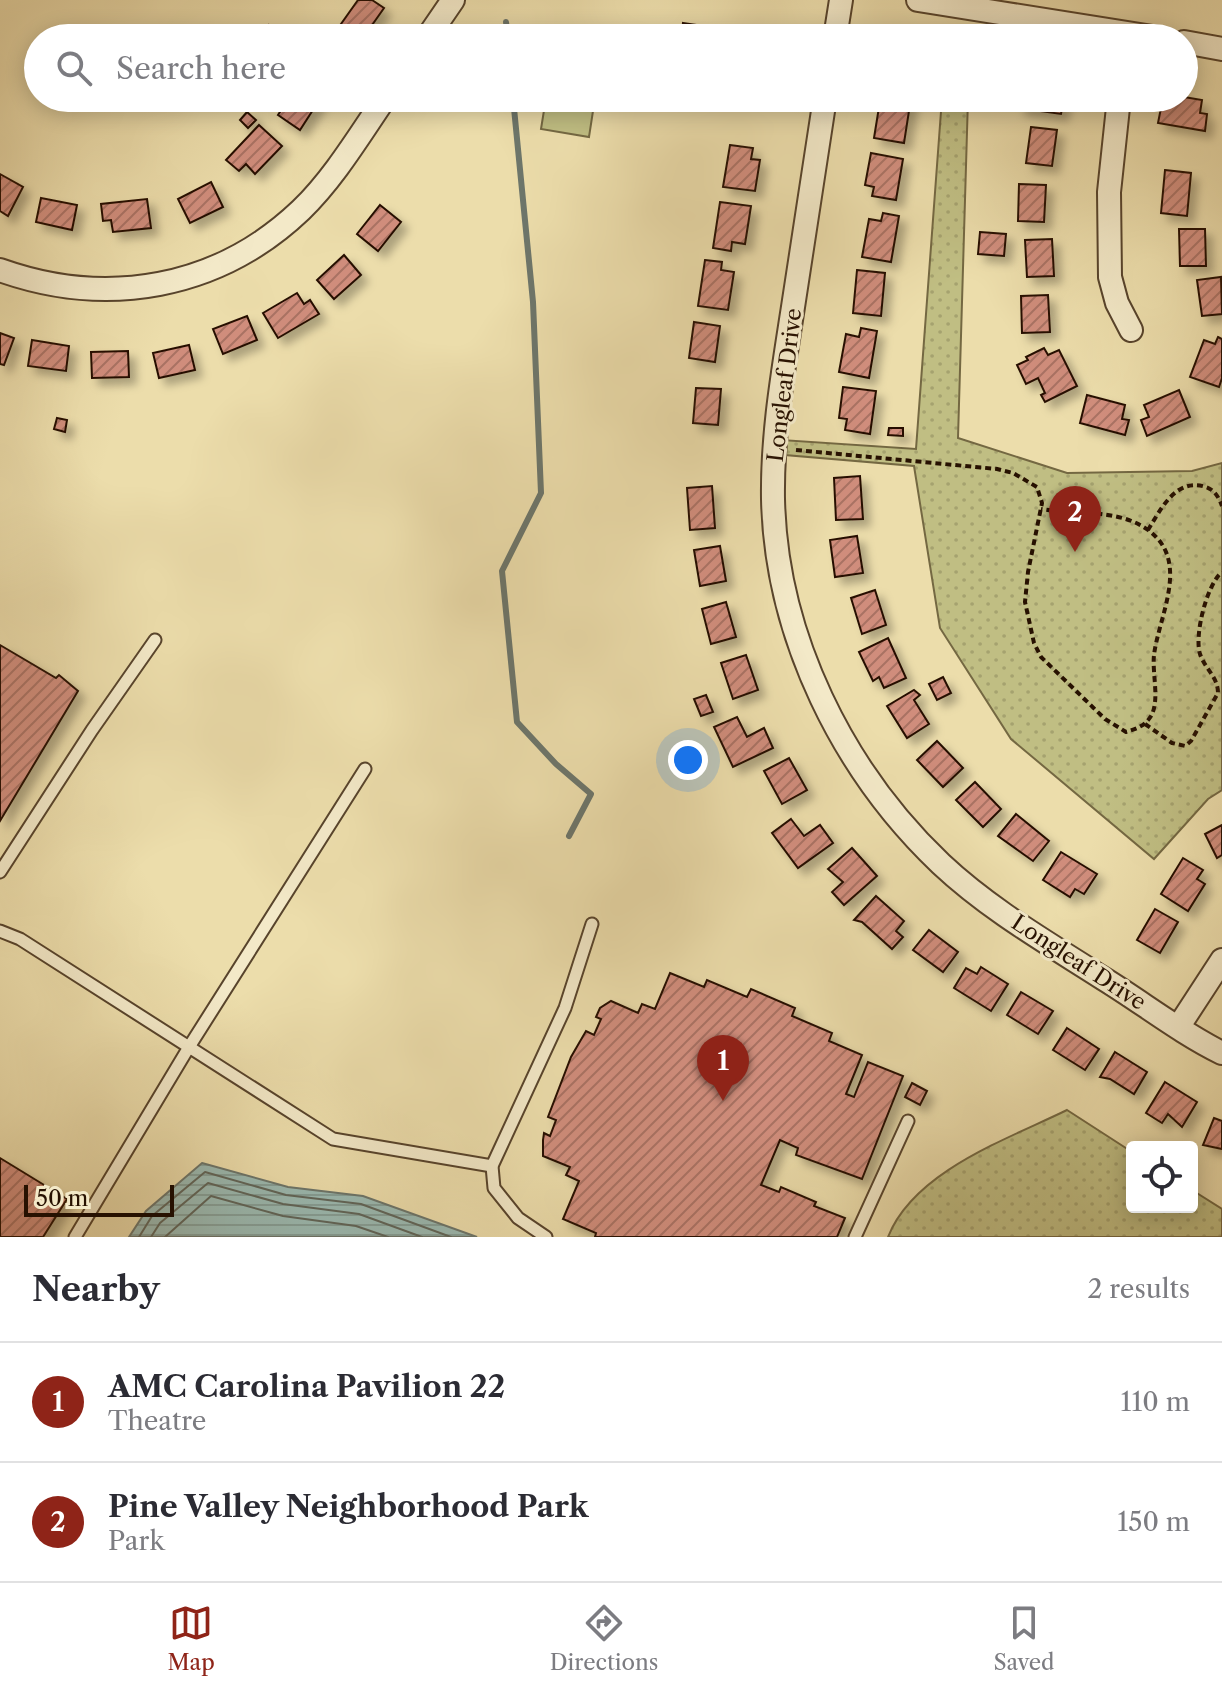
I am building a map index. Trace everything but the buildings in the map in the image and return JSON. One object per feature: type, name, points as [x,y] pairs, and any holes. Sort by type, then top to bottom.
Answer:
[{"type":"street","points":[[437,24],[453,0]]},
{"type":"street","points":[[837,24],[841,0]]},
{"type":"street","points":[[918,0],[1058,24]]},
{"type":"street","points":[[1198,45],[1222,49]]},
{"type":"street","points":[[0,270],[24,279],[62,286],[141,287],[197,275],[232,261],[271,236],[302,209],[329,178],[375,112]]},
{"type":"street","name":"Longleaf Drive","points":[[823,112],[780,383],[774,441],[773,500],[782,579],[804,655],[827,709],[860,767],[900,820],[941,864],[1011,919],[1222,1053]]},
{"type":"street","points":[[1118,112],[1109,192],[1110,277],[1117,303],[1131,330]]},
{"type":"street","points":[[1179,1026],[1222,960]]},
{"type":"lane","points":[[0,872],[155,640]]},
{"type":"lane","points":[[75,1237],[189,1047],[365,769]]},
{"type":"lane","points":[[546,1237],[518,1218],[494,1188],[492,1166],[565,1008],[592,924]]},
{"type":"lane","points":[[0,931],[20,939],[333,1139],[492,1166]]},
{"type":"lane","points":[[855,1237],[908,1121]]},
{"type":"path","points":[[793,450],[997,469],[1013,473],[1037,487],[1041,509],[1025,602],[1031,633],[1041,657],[1117,729],[1126,732],[1144,724],[1154,707],[1155,653],[1171,580],[1167,556],[1148,530],[1117,516],[1041,509]]},
{"type":"path","points":[[1148,530],[1163,505],[1183,487],[1195,485],[1208,488],[1220,499],[1222,506]]},
{"type":"path","points":[[1144,724],[1172,743],[1185,746],[1191,741],[1218,693],[1215,677],[1199,650],[1199,634],[1209,589],[1222,572]]},
{"type":"shaded area","points":[[544,112],[593,112],[589,137],[541,129]]},
{"type":"shaded area","points":[[941,112],[968,112],[958,438],[1067,473],[1192,471],[1222,463],[1222,790],[1208,799],[1154,859],[1011,739],[940,628],[914,466],[785,455],[782,440],[916,449]]},
{"type":"shaded area","points":[[1067,1110],[1126,1148],[1126,1213],[1198,1213],[1198,1194],[1222,1209],[1222,1237],[888,1237],[901,1214],[919,1193],[941,1175],[991,1146]]},
{"type":"water","points":[[202,1163],[288,1187],[363,1196],[477,1237],[129,1237],[146,1211]]},
{"type":"waterway","points":[[514,112],[533,302],[541,493],[502,571],[517,722],[556,764],[591,794],[569,836]]},
{"type":"place","name":"Pine Valley Neighborhood Park","points":[[1075,552]]},
{"type":"place","name":"AMC Carolina Pavilion 22","points":[[723,1101]]}]
